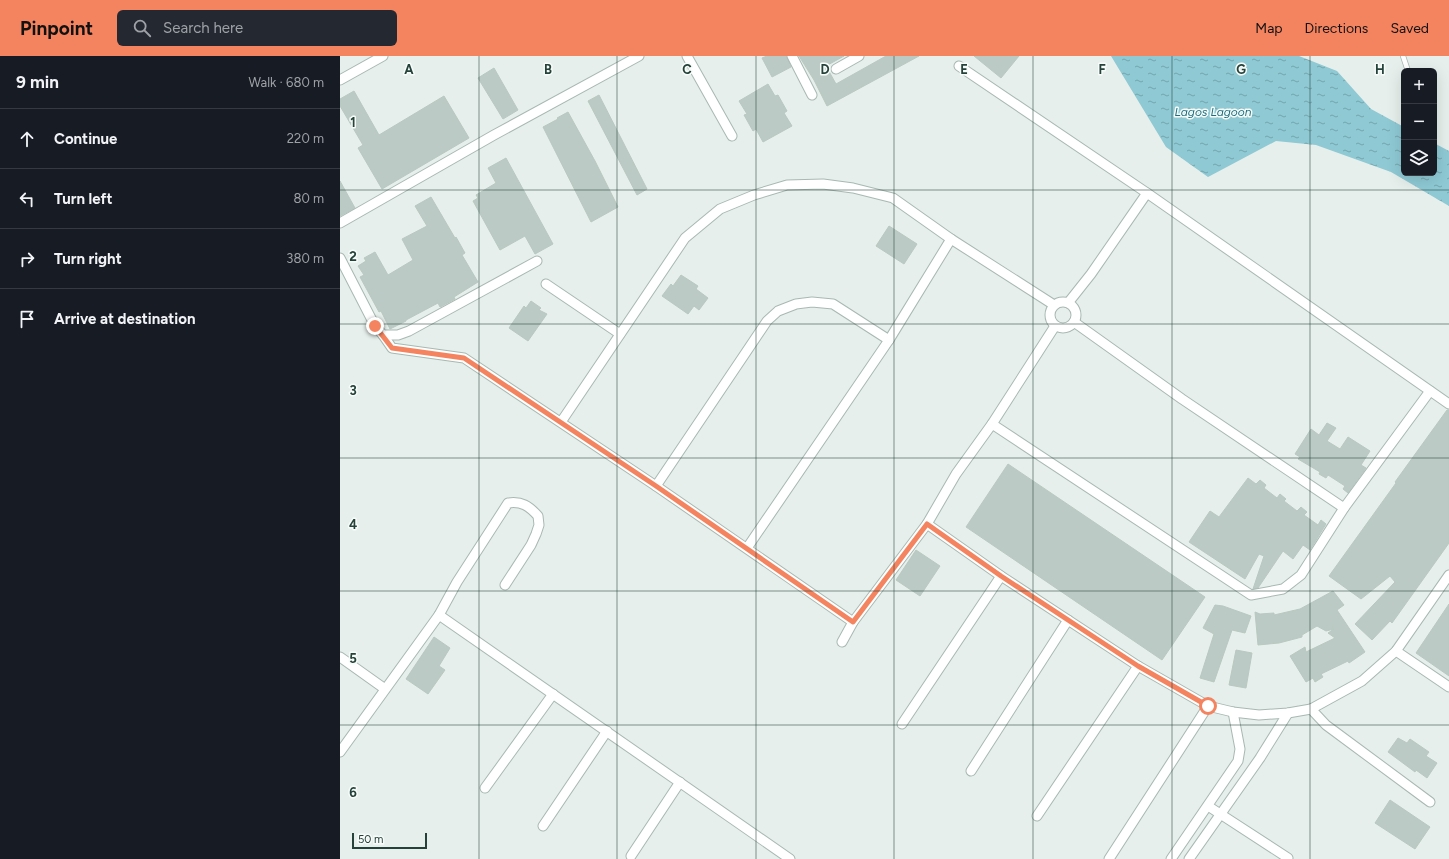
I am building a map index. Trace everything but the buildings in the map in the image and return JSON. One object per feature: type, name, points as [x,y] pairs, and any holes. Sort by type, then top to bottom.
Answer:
[{"type":"street","points":[[340,80],[383,56]]},
{"type":"street","points":[[340,223],[494,135],[639,56]]},
{"type":"street","points":[[687,56],[732,136]]},
{"type":"street","points":[[792,56],[812,95]]},
{"type":"street","points":[[836,69],[859,56]]},
{"type":"street","points":[[959,66],[1147,193],[1449,404]]},
{"type":"street","points":[[561,422],[685,238],[720,209],[754,195],[787,185],[823,184],[853,188],[893,198],[951,239],[1054,305]]},
{"type":"street","points":[[1068,303],[1091,274],[1147,193]]},
{"type":"street","points":[[747,548],[889,340],[951,239]]},
{"type":"street","points":[[340,258],[375,326],[392,348],[464,358],[656,486],[853,622]]},
{"type":"street","points":[[383,335],[398,335],[409,331],[537,261]]},
{"type":"street","points":[[546,284],[620,334]]},
{"type":"street","points":[[656,486],[767,321],[778,311],[796,304],[812,302],[833,304],[889,340]]},
{"type":"street","points":[[1063,302],[1073,306],[1076,317],[1074,322],[1070,326],[1055,326],[1050,318],[1051,309],[1054,305],[1063,302]]},
{"type":"street","points":[[1074,322],[1182,399],[1344,508]]},
{"type":"street","points":[[842,642],[853,622],[927,524],[956,474],[992,424],[1055,326]]},
{"type":"street","points":[[992,424],[1251,595],[1283,590],[1301,575],[1344,508],[1430,391]]},
{"type":"street","points":[[340,752],[439,615],[457,582],[508,503],[517,502],[530,508],[538,516],[539,525],[530,545],[505,585]]},
{"type":"street","points":[[927,524],[1001,576],[1138,666],[1208,706],[1233,712],[1259,715],[1288,713],[1312,709],[1362,681],[1396,651],[1449,575]]},
{"type":"street","points":[[902,724],[1001,576]]},
{"type":"street","points":[[439,615],[790,859]]},
{"type":"street","points":[[971,771],[1068,620]]},
{"type":"street","points":[[1396,651],[1449,687]]},
{"type":"street","points":[[340,657],[385,689]]},
{"type":"street","points":[[1037,816],[1138,666]]},
{"type":"street","points":[[485,788],[553,694]]},
{"type":"street","points":[[1109,859],[1208,706]]},
{"type":"street","points":[[1312,709],[1326,725],[1430,802]]},
{"type":"street","points":[[1171,859],[1238,760],[1240,748],[1233,712]]},
{"type":"street","points":[[1189,859],[1260,758],[1288,713]]},
{"type":"street","points":[[543,826],[606,731]]},
{"type":"street","points":[[631,856],[680,782]]},
{"type":"street","points":[[1208,806],[1288,858]]},
{"type":"lane","points":[[1403,56],[1407,68]]},
{"type":"water","name":"Lagos Lagoon","points":[[1111,56],[1299,56],[1337,71],[1371,109],[1401,125],[1401,176],[1437,176],[1437,145],[1449,151],[1449,206],[1391,172],[1316,145],[1276,141],[1208,177],[1166,147]]},
{"type":"route","points":[[375,326],[392,348],[464,358],[656,486],[853,622],[927,524],[1001,576],[1138,666],[1208,706]]}]
